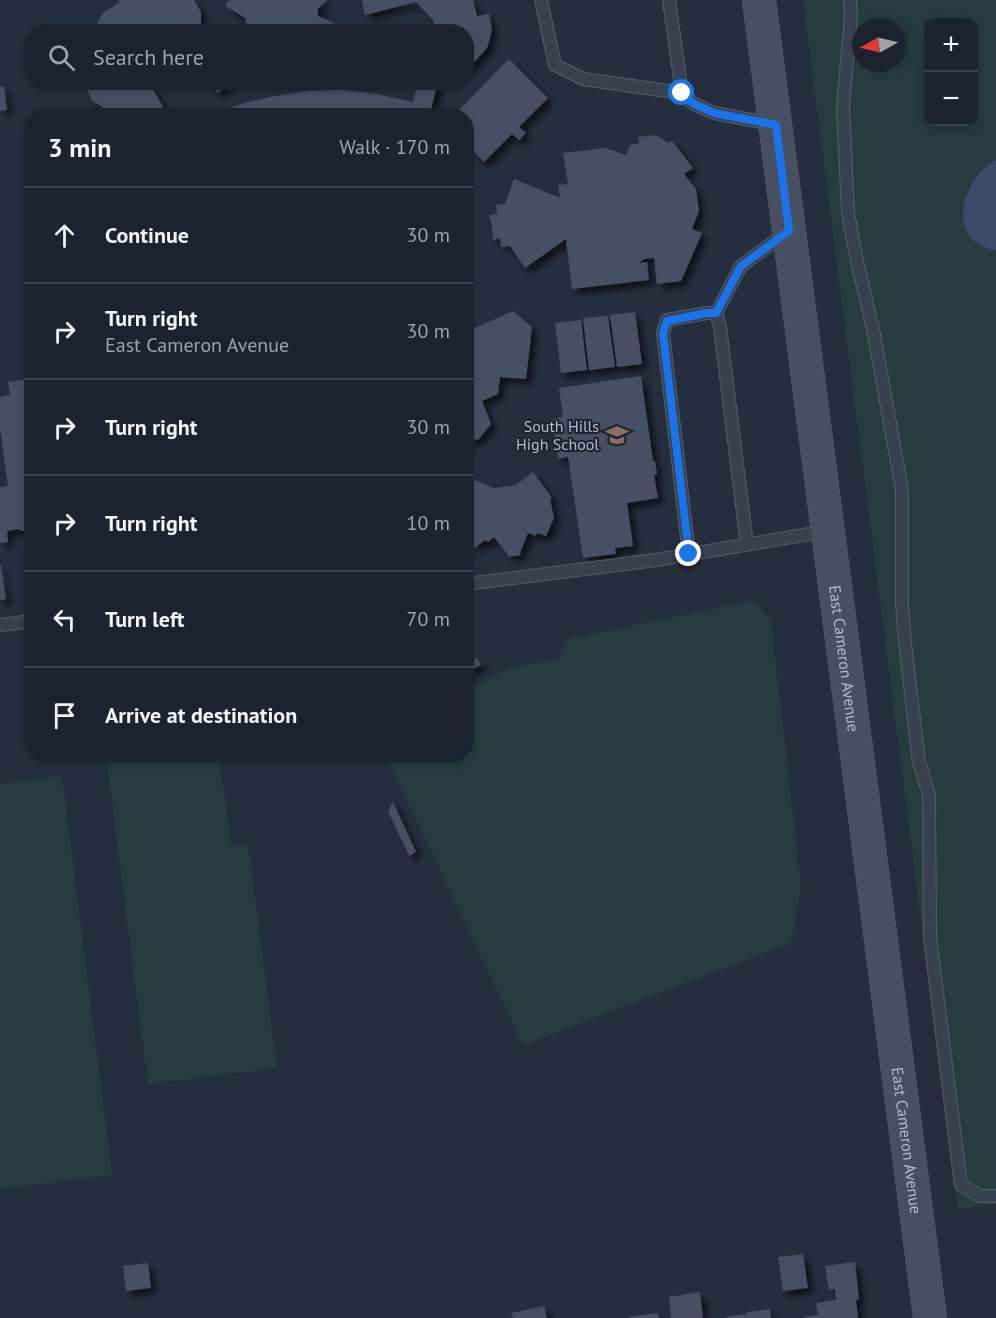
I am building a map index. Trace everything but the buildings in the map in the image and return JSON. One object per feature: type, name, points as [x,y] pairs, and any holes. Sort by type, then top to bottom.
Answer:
[{"type":"main road","name":"East Cameron Avenue","points":[[759,0],[930,1318]]},
{"type":"lane","points":[[541,0],[555,65],[583,79],[682,93],[694,104],[714,113],[776,125]]},
{"type":"lane","points":[[669,0],[682,93]]},
{"type":"lane","points":[[850,0],[851,16],[843,106],[848,213],[873,329],[902,490],[902,603],[905,643],[919,762],[929,795],[930,937],[961,1185],[980,1196],[996,1196]]},
{"type":"lane","points":[[747,544],[720,327],[716,313],[741,266],[789,231]]},
{"type":"lane","points":[[689,554],[663,333],[667,321],[716,313]]},
{"type":"lane","points":[[474,583],[656,560],[828,531]]},
{"type":"lane","points":[[0,625],[24,622]]},
{"type":"green space","points":[[803,0],[996,0],[996,1204],[958,1209]]},
{"type":"green space","points":[[755,600],[771,622],[801,886],[791,943],[523,1045],[389,762],[474,762],[474,687],[508,668],[557,659],[569,639]]},
{"type":"green space","points":[[107,762],[220,762],[231,845],[248,844],[277,1068],[148,1084]]},
{"type":"green space","points":[[62,776],[112,1175],[0,1189],[0,784]]},
{"type":"water","points":[[996,160],[996,250],[992,250],[972,239],[963,218],[967,195],[972,184],[987,166]]},
{"type":"place","name":"South Hills High School","points":[[617,435]]},
{"type":"route","points":[[682,93],[694,104],[714,113],[776,125],[789,231],[741,266],[716,313],[667,321],[663,333],[689,554]]}]
